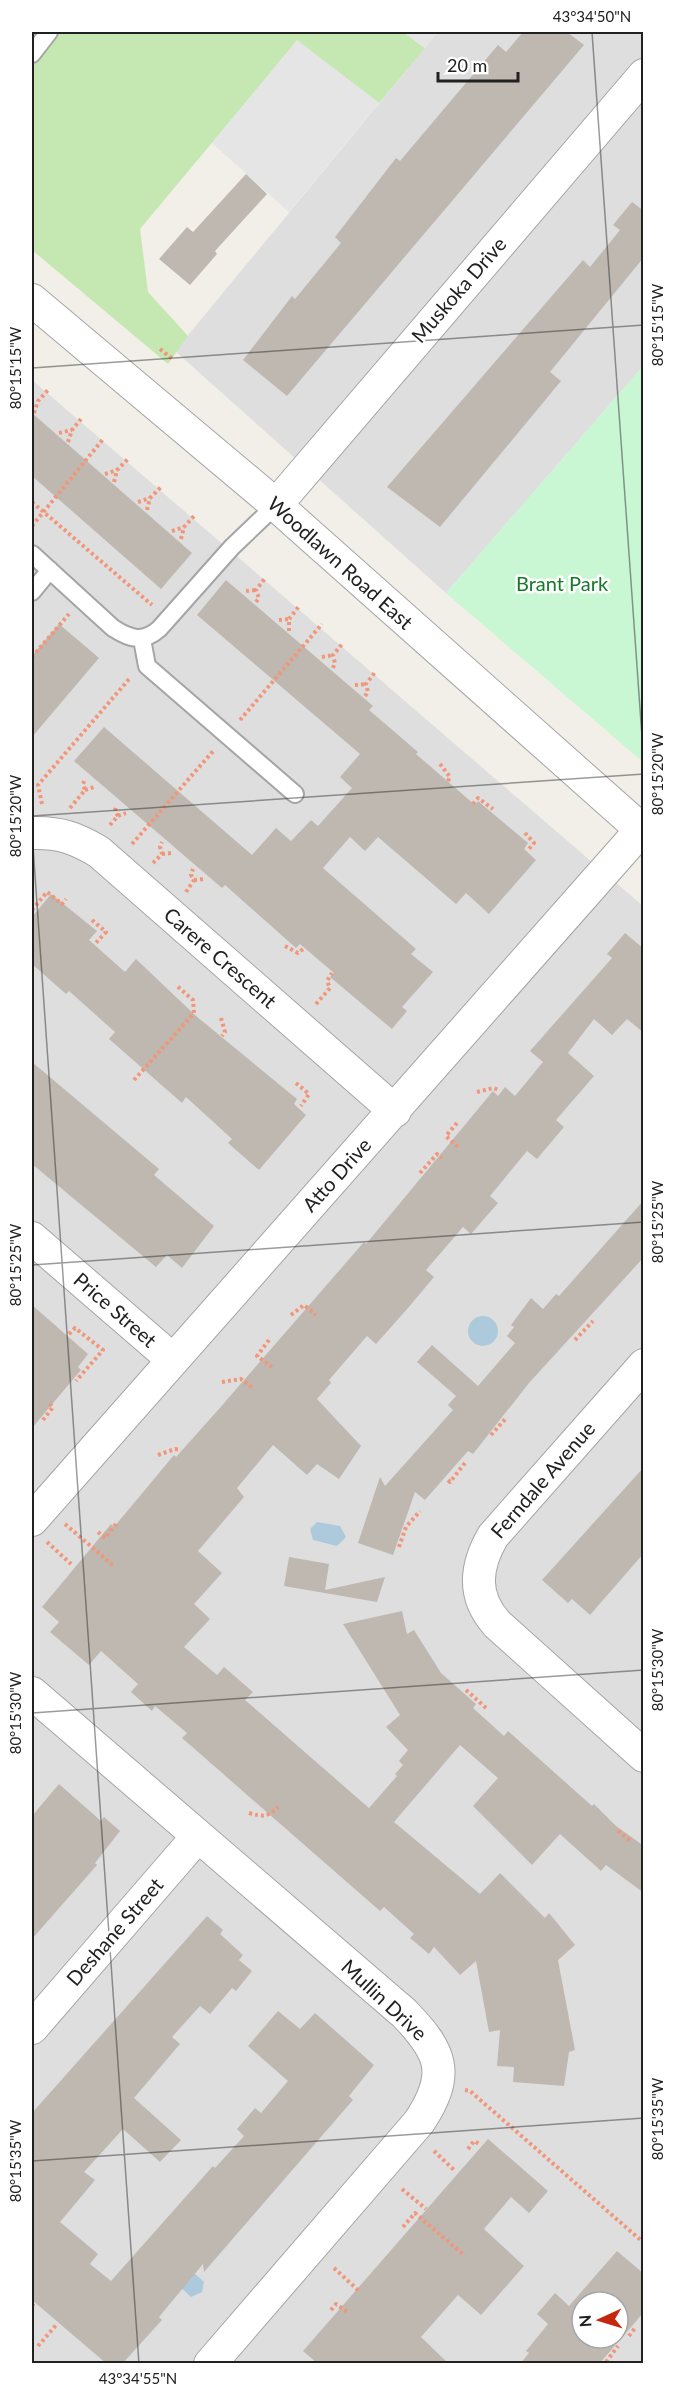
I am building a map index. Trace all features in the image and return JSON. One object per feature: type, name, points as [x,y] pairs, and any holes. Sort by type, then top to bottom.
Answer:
[{"type":"street","name":"Muskoka Drive","points":[[276,505],[644,75]]},
{"type":"street","name":"Woodlawn Road East","points":[[32,300],[276,505],[642,831]]},
{"type":"street","name":"Carere Crescent","points":[[37,821],[52,832],[72,837],[99,852],[395,1111]]},
{"type":"street","name":"Atto Drive","points":[[38,1520],[172,1359],[642,831]]},
{"type":"street","name":"Price Street","points":[[32,1238],[172,1359]]},
{"type":"street","name":"Ferndale Avenue","points":[[644,1365],[493,1536],[479,1568],[478,1582],[479,1595],[486,1612],[497,1624],[644,1756]]},
{"type":"street","name":"Mullin Drive","points":[[32,1693],[404,2013],[431,2044],[436,2056],[438,2084],[434,2099],[418,2122],[210,2364]]},
{"type":"street","name":"Deshane Street","points":[[32,2028],[198,1836]]},
{"type":"lane","points":[[32,54],[49,32]]},
{"type":"lane","points":[[32,554],[113,628],[126,637],[142,639],[150,636],[167,620],[232,547],[276,505]]},
{"type":"lane","points":[[32,592],[50,570]]},
{"type":"lane","points":[[142,639],[147,666],[295,794]]},
{"type":"path","points":[[160,349],[174,360]]},
{"type":"path","points":[[34,413],[38,401],[48,390]]},
{"type":"path","points":[[32,403],[38,401]]},
{"type":"path","points":[[68,442],[72,429],[81,418]]},
{"type":"path","points":[[59,433],[72,429]]},
{"type":"path","points":[[32,526],[104,438]]},
{"type":"path","points":[[105,474],[117,470],[128,459]]},
{"type":"path","points":[[114,482],[117,470]]},
{"type":"path","points":[[138,502],[150,498],[161,487]]},
{"type":"path","points":[[147,510],[150,498]]},
{"type":"path","points":[[32,502],[167,620]]},
{"type":"path","points":[[181,539],[184,527],[194,516]]},
{"type":"path","points":[[172,531],[184,527]]},
{"type":"path","points":[[246,591],[256,590],[266,577]]},
{"type":"path","points":[[256,590],[259,598],[256,602]]},
{"type":"path","points":[[32,657],[82,599]]},
{"type":"path","points":[[289,631],[289,619],[300,605]]},
{"type":"path","points":[[279,620],[289,619]]},
{"type":"path","points":[[322,657],[333,655],[343,643]]},
{"type":"path","points":[[333,655],[335,663],[333,668]]},
{"type":"path","points":[[355,685],[366,684],[376,671]]},
{"type":"path","points":[[37,821],[38,785],[130,676],[125,672]]},
{"type":"path","points":[[365,696],[368,692],[366,684]]},
{"type":"path","points":[[440,764],[450,777],[447,783]]},
{"type":"path","points":[[85,779],[82,784],[85,790]]},
{"type":"path","points":[[69,809],[85,790],[94,787]]},
{"type":"path","points":[[473,804],[478,798],[493,809]]},
{"type":"path","points":[[116,806],[115,811],[118,816]]},
{"type":"path","points":[[109,826],[118,816],[126,813]]},
{"type":"path","points":[[525,833],[534,843],[529,849]]},
{"type":"path","points":[[162,842],[162,854]]},
{"type":"path","points":[[153,863],[162,854],[172,853]]},
{"type":"path","points":[[193,869],[191,875],[194,880]]},
{"type":"path","points":[[186,891],[194,880],[204,879]]},
{"type":"path","points":[[32,910],[47,891],[62,904],[66,899]]},
{"type":"path","points":[[92,920],[106,932],[94,945]]},
{"type":"path","points":[[285,946],[298,953],[303,949]]},
{"type":"path","points":[[316,1004],[330,988],[327,981],[332,973]]},
{"type":"path","points":[[134,1080],[194,1013],[193,999],[177,986]]},
{"type":"path","points":[[220,1018],[225,1032],[222,1036]]},
{"type":"path","points":[[296,1083],[309,1094],[301,1106]]},
{"type":"path","points":[[477,1092],[493,1088],[499,1090]]},
{"type":"path","points":[[457,1123],[446,1136],[459,1148]]},
{"type":"path","points":[[420,1173],[437,1154],[442,1158]]},
{"type":"path","points":[[291,1315],[304,1305],[316,1315]]},
{"type":"path","points":[[575,1340],[592,1322]]},
{"type":"path","points":[[69,1334],[75,1328],[104,1350],[76,1382]]},
{"type":"path","points":[[269,1340],[257,1356],[272,1367]]},
{"type":"path","points":[[222,1382],[241,1379],[253,1388]]},
{"type":"path","points":[[43,1420],[53,1407],[48,1402]]},
{"type":"path","points":[[491,1435],[507,1417]]},
{"type":"path","points":[[158,1455],[175,1449],[182,1450]]},
{"type":"path","points":[[448,1480],[450,1482],[465,1463]]},
{"type":"path","points":[[399,1547],[406,1527],[420,1511]]},
{"type":"path","points":[[38,1520],[71,1564]]},
{"type":"path","points":[[38,1520],[115,1567]]},
{"type":"path","points":[[98,1532],[105,1538],[116,1524]]},
{"type":"path","points":[[466,1690],[486,1708]]},
{"type":"path","points":[[249,1813],[270,1815],[278,1807]]},
{"type":"path","points":[[618,1831],[632,1842]]},
{"type":"path","points":[[438,2084],[470,2091],[644,2243]]},
{"type":"path","points":[[468,2149],[474,2141],[479,2144]]},
{"type":"path","points":[[434,2151],[454,2170]]},
{"type":"path","points":[[402,2189],[426,2210]]},
{"type":"path","points":[[403,2227],[415,2213],[465,2256]]},
{"type":"path","points":[[334,2268],[360,2292]]},
{"type":"path","points":[[331,2310],[336,2304],[349,2313]]},
{"type":"path","points":[[38,2346],[57,2324]]},
{"type":"path","points":[[630,2335],[635,2328]]},
{"type":"path","points":[[606,2362],[615,2350]]},
{"type":"shaded area","points":[[403,32],[438,32],[425,48]]},
{"type":"shaded area","points":[[438,32],[643,32],[643,366],[446,593],[175,351]]},
{"type":"shaded area","points":[[297,40],[379,103],[289,212],[212,143]]},
{"type":"shaded area","points":[[32,380],[643,906],[643,2363],[32,2363]]},
{"type":"green space","points":[[32,32],[403,32],[425,48],[379,103],[297,41],[140,229],[148,292],[188,336],[168,364],[32,250]]},
{"type":"green space","name":"Brant Park","points":[[643,366],[643,762],[446,593]]},
{"type":"water","points":[[483,1316],[489,1317],[497,1325],[497,1337],[489,1345],[483,1346],[477,1345],[469,1337],[468,1331],[469,1325],[477,1317]]},
{"type":"water","points":[[317,1522],[340,1526],[346,1537],[337,1546],[313,1540],[310,1529]]},
{"type":"water","points":[[180,2260],[204,2282],[202,2292],[191,2297],[167,2275]]},
{"type":"building","points":[[523,32],[567,32],[584,45],[287,396],[243,360],[292,296],[295,299],[341,243],[335,237],[396,158],[400,161],[498,45],[506,52]]},
{"type":"building","points":[[246,174],[267,194],[215,251],[217,254],[190,285],[159,259],[187,227],[193,232]]},
{"type":"building","points":[[632,202],[644,211],[644,257],[550,372],[561,381],[440,527],[387,487],[583,260],[590,267],[620,230],[613,225]]},
{"type":"building","points":[[32,413],[192,553],[161,589],[32,476]]},
{"type":"building","points":[[226,580],[373,706],[369,710],[418,752],[416,754],[475,805],[478,801],[528,843],[524,849],[536,860],[489,914],[466,893],[456,904],[378,837],[365,851],[350,837],[323,868],[416,949],[411,954],[433,972],[402,1007],[407,1011],[392,1029],[330,977],[334,973],[300,944],[296,948],[225,885],[222,888],[74,761],[104,727],[252,855],[276,828],[291,841],[311,820],[318,826],[352,788],[340,777],[360,754],[197,615]]},
{"type":"building","points":[[59,624],[99,658],[32,737],[32,656]]},
{"type":"building","points":[[51,894],[97,931],[89,940],[125,972],[136,959],[196,1016],[297,1099],[294,1104],[306,1115],[259,1170],[228,1143],[232,1139],[186,1097],[182,1103],[109,1039],[115,1032],[69,991],[66,994],[32,964],[32,917]]},
{"type":"building","points":[[625,933],[644,949],[644,1033],[627,1019],[612,1035],[594,1019],[568,1053],[594,1076],[556,1120],[564,1127],[537,1159],[527,1151],[490,1196],[498,1203],[471,1234],[463,1227],[426,1270],[434,1277],[408,1308],[376,1344],[367,1336],[329,1380],[331,1383],[317,1399],[361,1446],[339,1479],[317,1464],[307,1475],[273,1445],[237,1488],[244,1497],[198,1551],[222,1573],[194,1604],[210,1619],[184,1647],[217,1675],[224,1667],[253,1692],[245,1700],[369,1808],[397,1776],[395,1774],[403,1765],[399,1761],[408,1750],[386,1727],[400,1715],[343,1624],[402,1611],[407,1634],[414,1630],[441,1673],[476,1704],[473,1708],[504,1736],[508,1731],[592,1806],[594,1804],[616,1826],[644,1846],[644,1893],[606,1865],[601,1871],[560,1834],[532,1865],[473,1806],[498,1778],[460,1745],[394,1822],[480,1894],[500,1873],[545,1918],[549,1913],[575,1945],[558,1960],[575,2050],[569,2052],[564,2086],[513,2082],[514,2067],[497,2066],[500,2030],[489,2032],[476,1961],[460,1975],[434,1947],[429,1954],[410,1938],[414,1934],[384,1907],[380,1911],[182,1738],[187,1733],[155,1706],[152,1711],[131,1692],[138,1684],[101,1651],[89,1665],[50,1632],[59,1622],[42,1607],[111,1524],[114,1527],[174,1455],[176,1457],[218,1410],[364,1242],[366,1244],[493,1091],[498,1096],[505,1087],[515,1096],[543,1062],[530,1051],[612,958],[607,954]]},
{"type":"building","points":[[32,1062],[159,1169],[154,1175],[214,1226],[182,1268],[167,1255],[156,1267],[32,1164]]},
{"type":"building","points":[[644,1200],[644,1257],[529,1383],[473,1454],[468,1451],[425,1500],[415,1492],[393,1555],[358,1543],[380,1477],[385,1486],[453,1410],[448,1405],[456,1396],[417,1362],[432,1345],[478,1386],[515,1343],[507,1336],[514,1327],[511,1325],[531,1298],[543,1309],[556,1294],[559,1296]]},
{"type":"building","points":[[32,1305],[88,1354],[78,1367],[81,1370],[32,1428]]},
{"type":"building","points":[[644,1467],[644,1553],[590,1615],[572,1599],[568,1603],[542,1580]]},
{"type":"building","points":[[289,1557],[329,1564],[325,1590],[385,1577],[377,1602],[284,1586]]},
{"type":"building","points":[[59,1784],[101,1821],[104,1817],[120,1831],[95,1863],[97,1865],[32,1939],[32,1816]]},
{"type":"building","points":[[207,1916],[223,1930],[220,1934],[243,1955],[239,1960],[252,1971],[236,1991],[232,1988],[210,2014],[200,2006],[172,2037],[180,2044],[134,2098],[181,2140],[160,2162],[123,2129],[84,2172],[95,2180],[60,2222],[98,2254],[90,2264],[111,2281],[213,2166],[215,2168],[244,2136],[237,2129],[255,2108],[261,2113],[288,2081],[248,2046],[278,2011],[300,2029],[315,2013],[374,2065],[349,2096],[353,2100],[204,2272],[203,2264],[159,2317],[162,2320],[122,2364],[107,2364],[32,2300],[32,2113]]},
{"type":"building","points":[[488,2139],[548,2191],[529,2213],[511,2197],[484,2229],[524,2266],[481,2315],[458,2295],[421,2337],[449,2364],[318,2364],[303,2351]]},
{"type":"building","points":[[617,2251],[644,2274],[644,2312],[630,2328],[630,2290],[583,2290]]},
{"type":"building","points":[[555,2293],[570,2305],[570,2350],[611,2350],[599,2364],[520,2364],[529,2353],[526,2351],[548,2324],[537,2314]]}]
